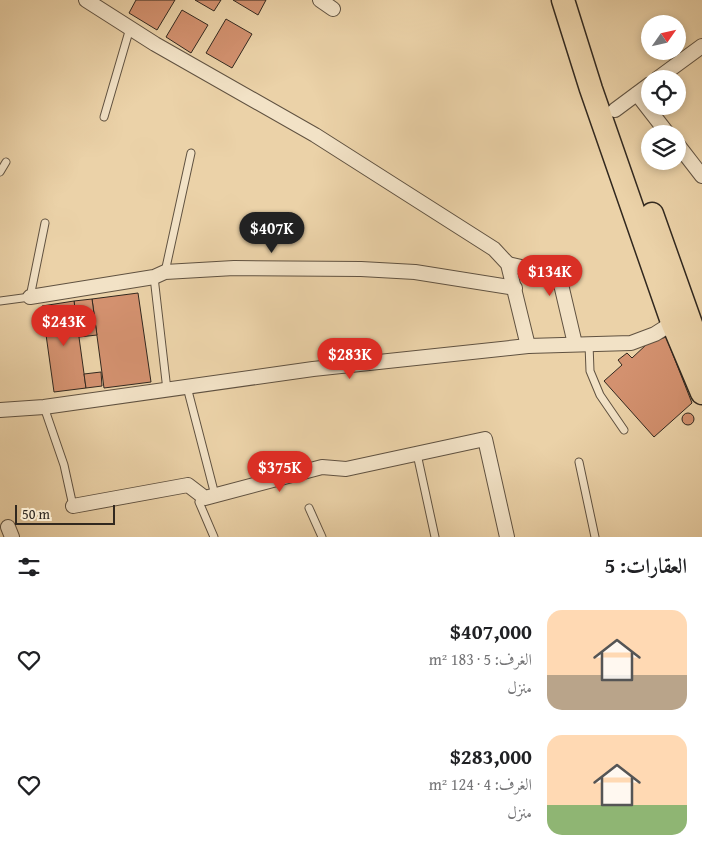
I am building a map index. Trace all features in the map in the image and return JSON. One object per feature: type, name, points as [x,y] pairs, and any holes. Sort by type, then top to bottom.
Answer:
[{"type":"main road","points":[[562,0],[592,89],[680,318],[702,355]]},
{"type":"main road","points":[[576,0],[615,110],[702,393]]},
{"type":"street","points":[[86,0],[130,28],[315,135],[494,249],[508,264],[528,346]]},
{"type":"street","points":[[320,0],[333,9]]},
{"type":"street","points":[[669,70],[702,46]]},
{"type":"street","points":[[615,110],[641,91]]},
{"type":"street","points":[[637,94],[661,125]]},
{"type":"street","points":[[686,155],[702,176]]},
{"type":"street","points":[[508,264],[552,274],[560,280],[582,344]]},
{"type":"street","points":[[30,297],[160,275],[234,268],[361,269],[415,272],[515,288]]},
{"type":"street","points":[[0,410],[44,407],[313,370],[528,346],[631,343],[655,334],[680,318]]},
{"type":"street","points":[[73,506],[188,485],[210,496],[322,467],[346,469],[485,439],[507,537]]},
{"type":"lane","points":[[104,117],[130,28]]},
{"type":"lane","points":[[167,390],[160,275],[191,152]]},
{"type":"lane","points":[[0,172],[6,162]]},
{"type":"lane","points":[[0,300],[30,297],[45,223]]},
{"type":"lane","points":[[582,344],[600,395],[624,430]]},
{"type":"lane","points":[[187,387],[210,496],[199,502],[214,537]]},
{"type":"lane","points":[[44,407],[64,465],[73,506]]},
{"type":"lane","points":[[417,454],[435,537]]},
{"type":"lane","points":[[579,462],[595,537]]},
{"type":"lane","points":[[309,508],[322,537]]},
{"type":"building","points":[[136,0],[175,0],[157,30],[129,13]]},
{"type":"building","points":[[195,0],[221,0],[214,11]]},
{"type":"building","points":[[233,0],[266,0],[258,15]]},
{"type":"building","points":[[182,10],[208,25],[191,53],[166,37]]},
{"type":"building","points":[[226,19],[252,34],[232,68],[206,53]]},
{"type":"building","points":[[138,293],[151,382],[104,388],[92,299]]},
{"type":"building","points":[[92,299],[97,335],[79,337],[74,301]]},
{"type":"building","points":[[74,301],[86,388],[54,392],[42,306]]},
{"type":"building","points":[[666,337],[692,403],[654,437],[604,381],[622,365],[618,360],[627,353],[632,358],[647,344]]},
{"type":"building","points":[[101,372],[102,386],[86,388],[84,374]]},
{"type":"building","points":[[686,413],[690,413],[694,419],[690,425],[686,425],[682,421],[682,417]]}]
